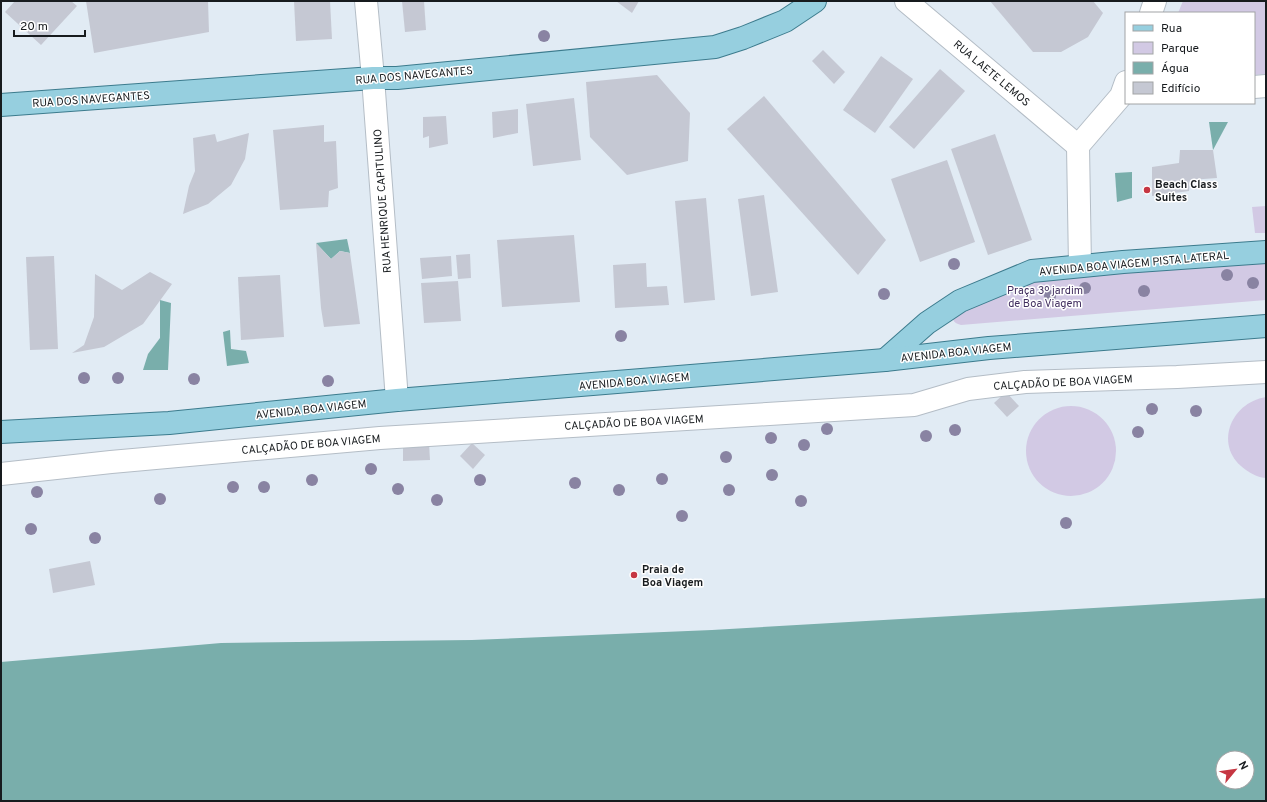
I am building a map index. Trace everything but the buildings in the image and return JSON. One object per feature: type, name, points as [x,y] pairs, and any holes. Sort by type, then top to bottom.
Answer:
[{"type":"main road","name":"RUA DOS NAVEGANTES","points":[[1,105],[373,78],[405,77],[715,47],[743,38],[785,21],[815,1]]},
{"type":"main road","name":"AVENIDA BOA VIAGEM PISTA LATERAL","points":[[885,360],[927,323],[960,301],[1032,271],[1266,252]]},
{"type":"main road","name":"AVENIDA BOA VIAGEM","points":[[1,432],[169,423],[397,400],[885,360],[989,348],[1266,326]]},
{"type":"street","name":"RUA HENRIQUE CAPITULINO","points":[[366,1],[397,400]]},
{"type":"street","name":"RUA LAETE LEMOS","points":[[906,1],[1078,146]]},
{"type":"street","points":[[1150,12],[1155,1]]},
{"type":"street","points":[[1255,87],[1266,86]]},
{"type":"street","points":[[1080,266],[1078,146],[1124,91]]},
{"type":"street","name":"CALÇADÃO DE BOA VIAGEM","points":[[1,474],[111,462],[380,438],[914,405],[968,389],[1025,382],[1177,377],[1266,372]]},
{"type":"green space","points":[[1183,1],[1266,1],[1266,74],[1255,75],[1255,12],[1178,12]]},
{"type":"green space","points":[[1266,206],[1266,233],[1255,233],[1252,207]]},
{"type":"green space","name":"Praça 3º jardim de Boa Viagem","points":[[1266,258],[1266,300],[961,325],[956,323],[952,318],[952,310],[1027,281]]},
{"type":"green space","points":[[1266,397],[1266,478],[1263,478],[1258,477],[1246,470],[1236,461],[1230,450],[1228,439],[1230,428],[1235,417],[1243,408],[1253,401]]},
{"type":"green space","points":[[1071,406],[1088,409],[1103,419],[1113,434],[1116,451],[1113,468],[1103,483],[1088,493],[1071,496],[1054,493],[1039,483],[1029,468],[1026,451],[1029,434],[1039,419],[1054,409]]},
{"type":"water","points":[[1209,122],[1228,122],[1213,150]]},
{"type":"water","points":[[1132,172],[1132,198],[1117,202],[1115,173]]},
{"type":"water","points":[[347,239],[350,253],[340,251],[331,259],[316,243]]},
{"type":"water","points":[[160,300],[171,303],[168,370],[143,370],[148,354],[160,338]]},
{"type":"water","points":[[230,330],[231,349],[246,351],[249,363],[227,366],[223,332]]},
{"type":"water","points":[[1266,598],[1266,801],[1,801],[1,662],[221,643],[472,640],[712,630]]},
{"type":"place","name":"Beach Class Suites","points":[[1147,190]]},
{"type":"place","name":"Praia de Boa Viagem","points":[[634,575]]}]
